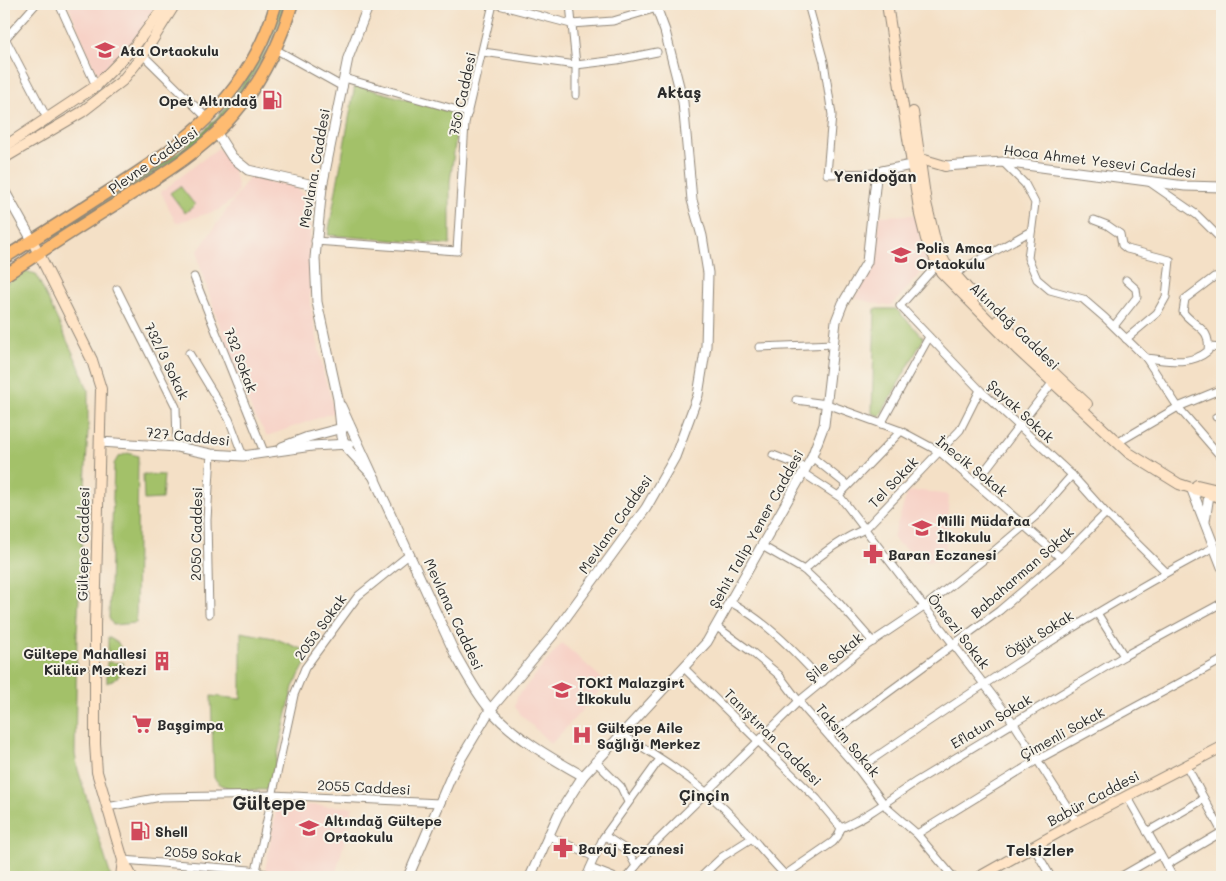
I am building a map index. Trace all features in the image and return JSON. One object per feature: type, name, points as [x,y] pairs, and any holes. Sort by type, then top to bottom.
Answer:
[{"type":"main road","points":[[4,147],[48,120],[96,86],[134,46],[166,4]]},
{"type":"main road","points":[[4,158],[82,112],[122,82],[143,55],[175,4]]},
{"type":"main road","name":"Plevne Caddesi","points":[[4,258],[152,164],[176,147],[208,119],[228,97],[246,69],[265,34],[276,4]]},
{"type":"main road","name":"Plevne Caddesi","points":[[4,276],[164,173],[216,132],[245,100],[275,49],[292,4]]},
{"type":"main road","name":"Altındağ Caddesi","points":[[887,4],[915,165],[936,244],[945,263],[985,307],[1122,440],[1173,474],[1215,492],[1222,498]]},
{"type":"main road","name":"Altındağ Caddesi","points":[[894,4],[922,224],[937,265],[1016,349],[1129,453],[1164,476],[1192,490],[1215,492]]},
{"type":"main road","name":"Hoca Ahmet Yesevi Caddesi","points":[[915,165],[945,166]]},
{"type":"main road","name":"Gültepe Caddesi","points":[[32,240],[40,252],[98,375],[102,398],[94,723],[97,772],[124,860],[132,877]]},
{"type":"main road","name":"Babür Caddesi","points":[[979,877],[1077,822],[1222,747]]},
{"type":"main road","name":"Gültepe Caddesi","points":[[121,877],[124,860]]},
{"type":"street","points":[[36,4],[4,39],[48,120]]},
{"type":"street","points":[[60,4],[102,97]]},
{"type":"street","name":"Mevlana. Caddesi","points":[[369,4],[348,58],[322,188],[315,241],[317,302],[338,399],[341,430],[345,445],[375,478]]},
{"type":"street","points":[[494,4],[571,24],[613,21],[656,6]]},
{"type":"street","name":"750 Caddesi","points":[[315,241],[456,251],[465,123],[494,4]]},
{"type":"street","points":[[570,4],[576,65],[576,96]]},
{"type":"street","points":[[808,4],[824,62],[832,115],[827,174],[880,173],[915,165]]},
{"type":"street","name":"Mevlana Caddesi","points":[[409,877],[453,772],[490,710],[554,635],[646,508],[675,457],[698,395],[706,346],[708,272],[702,236],[692,200],[683,102],[656,6]]},
{"type":"street","points":[[275,49],[343,82],[468,112]]},
{"type":"street","points":[[483,52],[576,65],[617,60],[657,52]]},
{"type":"street","points":[[143,55],[208,119]]},
{"type":"street","points":[[216,132],[232,157],[248,170],[322,188]]},
{"type":"street","points":[[1003,162],[1026,184],[1034,203],[1028,258],[1037,279],[1050,290],[1083,299],[1114,326],[1146,358],[1178,408],[1222,458]]},
{"type":"street","name":"Hoca Ahmet Yesevi Caddesi","points":[[945,166],[1003,162],[1185,186],[1222,187]]},
{"type":"street","name":"Şehit Talip Yener Caddesi","points":[[530,877],[547,835],[583,776],[620,734],[704,646],[717,627],[812,457],[822,432],[827,404],[836,321],[840,309],[866,262],[876,178],[880,173]]},
{"type":"street","points":[[1148,181],[1197,215],[1222,240]]},
{"type":"street","points":[[4,190],[32,240]]},
{"type":"street","points":[[1094,220],[1107,225],[1120,234],[1122,245],[1127,250],[1170,260],[1166,297],[1157,313],[1126,339]]},
{"type":"street","points":[[954,274],[1031,231]]},
{"type":"street","name":"Şayak Sokak","points":[[937,265],[900,306],[980,390],[1072,475],[1106,513],[1166,572]]},
{"type":"street","points":[[1146,358],[1181,361],[1199,359],[1208,351],[1210,340],[1203,328],[1192,324],[1183,312],[1185,300],[1214,277],[1222,276]]},
{"type":"street","name":"732 Sokak","points":[[194,277],[268,451]]},
{"type":"street","points":[[1114,326],[1138,296],[1136,289],[1126,280]]},
{"type":"street","name":"732/3 Sokak","points":[[117,289],[176,407],[177,447]]},
{"type":"street","points":[[880,424],[929,337]]},
{"type":"street","points":[[759,347],[834,344]]},
{"type":"street","points":[[1209,347],[1222,348]]},
{"type":"street","points":[[189,352],[229,419],[243,456]]},
{"type":"street","points":[[976,482],[1020,428],[1053,382]]},
{"type":"street","points":[[1122,440],[1178,408],[1222,389]]},
{"type":"street","name":"Tel Sokak","points":[[804,570],[823,552],[848,536],[865,529],[960,430],[980,390]]},
{"type":"street","name":"Mevlana. Caddesi","points":[[338,399],[455,654],[490,710],[536,748],[583,776]]},
{"type":"street","name":"İnecik Sokak","points":[[796,400],[827,404],[901,431],[940,452],[1060,558]]},
{"type":"street","name":"727 Caddesi","points":[[268,451],[308,437],[341,430],[350,425]]},
{"type":"street","points":[[838,496],[901,431]]},
{"type":"street","name":"727 Caddesi","points":[[100,442],[177,447],[211,454],[243,456],[268,451],[359,443]]},
{"type":"street","name":"2050 Caddesi","points":[[209,614],[207,528],[211,454]]},
{"type":"street","name":"Önsezi Sokak","points":[[773,455],[804,471],[838,496],[954,643],[1013,722],[1039,759],[1077,822]]},
{"type":"street","points":[[812,457],[847,485]]},
{"type":"street","name":"Şile Sokak","points":[[627,877],[652,846],[800,702],[873,642],[924,606],[1024,525],[1072,475]]},
{"type":"street","points":[[1192,490],[1222,567]]},
{"type":"street","points":[[1205,523],[1215,492]]},
{"type":"street","name":"Babaharman Sokak","points":[[830,735],[999,611],[1060,558],[1106,513]]},
{"type":"street","points":[[762,546],[804,570],[839,603],[873,642]]},
{"type":"street","name":"Öğüt Sokak","points":[[858,769],[983,683],[1166,572],[1214,547]]},
{"type":"street","name":"2053 Sokak","points":[[256,872],[294,695],[305,668],[358,596],[410,554]]},
{"type":"street","points":[[730,602],[751,613],[786,643],[823,682]]},
{"type":"street","name":"Eflatun Sokak","points":[[786,876],[833,842],[841,828],[868,816],[883,803],[1124,656],[1222,603]]},
{"type":"street","points":[[1098,613],[1124,656]]},
{"type":"street","name":"Taksim Sokak","points":[[717,627],[772,669],[830,735],[883,803],[917,834],[953,877]]},
{"type":"street","name":"Çimenli Sokak","points":[[917,834],[1039,759],[1222,660]]},
{"type":"street","name":"Tanıştıran Caddesi","points":[[684,668],[817,799],[841,828]]},
{"type":"street","points":[[620,734],[660,759],[705,793],[740,824],[786,876]]},
{"type":"street","points":[[586,877],[605,836],[660,759]]},
{"type":"street","points":[[595,762],[621,787],[628,802]]},
{"type":"street","points":[[1166,865],[1222,832],[1186,765]]},
{"type":"street","name":"2055 Caddesi","points":[[107,807],[161,797],[272,795],[440,803]]},
{"type":"street","points":[[1127,796],[1173,877]]},
{"type":"street","points":[[1148,832],[1204,799]]},
{"type":"street","points":[[547,835],[594,857]]},
{"type":"street","points":[[605,836],[628,851],[636,866]]},
{"type":"street","points":[[701,877],[722,857],[752,838]]},
{"type":"street","points":[[1033,846],[1051,877]]},
{"type":"street","points":[[1120,877],[1160,854]]},
{"type":"street","name":"2059 Sokak","points":[[124,860],[256,872],[279,877]]},
{"type":"street","points":[[590,868],[613,877]]},
{"type":"shaded area","name":"Ata Ortaokulu","points":[[68,4],[156,4],[139,33],[99,74],[93,66]]},
{"type":"shaded area","points":[[218,148],[232,162],[238,190],[232,200],[219,210],[176,223],[161,192]]},
{"type":"shaded area","points":[[250,176],[268,182],[295,185],[310,202],[310,302],[324,375],[335,412],[267,436],[253,413],[233,363],[213,307],[199,262],[198,251]]},
{"type":"shaded area","name":"Polis Amca Ortaokulu","points":[[915,215],[922,246],[930,263],[892,305],[882,305],[855,298],[875,263],[879,216]]},
{"type":"shaded area","name":"Milli Müdafaa İlkokulu","points":[[922,491],[949,495],[945,560],[927,562],[897,543],[893,536],[908,492]]},
{"type":"shaded area","name":"TOKİ Malazgirt İlkokulu","points":[[562,643],[607,683],[551,744],[521,715],[515,706],[517,697]]},
{"type":"shaded area","name":"Altındağ Gültepe Ortaokulu","points":[[282,804],[353,807],[335,877],[292,877],[265,870],[276,809]]},
{"type":"green space","points":[[281,4],[287,4],[267,49],[243,92],[222,119],[186,152],[165,167],[54,238],[52,234],[176,154],[219,116],[247,74]]},
{"type":"green space","points":[[355,85],[459,114],[450,182],[450,245],[328,235]]},
{"type":"green space","points":[[180,186],[195,205],[185,213],[170,193]]},
{"type":"green space","points":[[25,271],[36,274],[78,364],[88,390],[88,430],[77,633],[75,754],[78,770],[111,877],[4,877],[4,285]]},
{"type":"green space","points":[[875,309],[896,309],[924,338],[880,416],[872,413]]},
{"type":"green space","points":[[128,453],[138,456],[136,623],[113,625],[109,618],[114,464],[118,457]]},
{"type":"green space","points":[[143,474],[164,475],[162,499],[144,500]]},
{"type":"green space","points":[[241,632],[274,638],[311,653],[293,687],[270,787],[266,790],[231,789],[214,778],[211,696],[241,699]]},
{"type":"green space","points":[[108,637],[118,643],[124,654],[108,654]]},
{"type":"green space","points":[[107,662],[124,663],[119,676],[107,683]]},
{"type":"place","name":"Ata Ortaokulu","points":[[105,50]]},
{"type":"place","name":"Opet Altındağ","points":[[272,100]]},
{"type":"place","name":"Polis Amca Ortaokulu","points":[[901,255]]},
{"type":"place","name":"Milli Müdafaa İlkokulu","points":[[922,528]]},
{"type":"place","name":"Baran Eczanesi","points":[[873,554]]},
{"type":"place","name":"Gültepe Mahallesi Kültür Merkezi","points":[[162,661]]},
{"type":"place","name":"TOKİ Malazgirt İlkokulu","points":[[562,690]]},
{"type":"place","name":"Başgimpa","points":[[142,724]]},
{"type":"place","name":"Gültepe Aile Sağlığı Merkez","points":[[582,735]]},
{"type":"place","name":"Altındağ Gültepe Ortaokulu","points":[[309,828]]},
{"type":"place","name":"Shell","points":[[140,831]]},
{"type":"place","name":"Baraj Eczanesi","points":[[563,848]]},
{"type":"district","name":"Aktaş","points":[[679,91]]},
{"type":"district","name":"Yenidoğan","points":[[875,175]]},
{"type":"district","name":"Çinçin","points":[[704,794]]},
{"type":"district","name":"Gültepe","points":[[269,802]]},
{"type":"district","name":"Telsizler","points":[[1040,849]]}]
